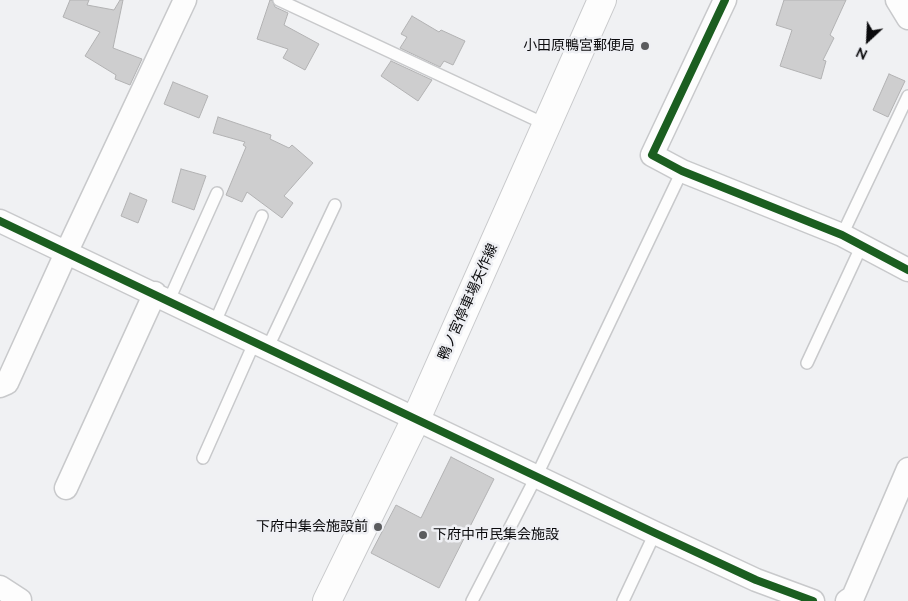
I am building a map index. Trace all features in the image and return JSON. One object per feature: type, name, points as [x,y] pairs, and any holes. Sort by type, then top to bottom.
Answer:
[{"type":"main road","name":"鴨ノ宮停車場矢作線","points":[[327,601],[416,418],[602,0]]},
{"type":"street","points":[[0,386],[7,383],[66,251],[186,0]]},
{"type":"street","points":[[724,0],[652,156],[682,171],[842,235],[908,270]]},
{"type":"street","points":[[897,0],[908,18]]},
{"type":"street","points":[[0,221],[262,344],[655,533],[756,580],[813,601]]},
{"type":"street","points":[[66,488],[162,297]]},
{"type":"street","points":[[847,601],[854,597],[908,469]]},
{"type":"street","points":[[0,587],[20,601]]},
{"type":"lane","points":[[279,0],[547,125]]},
{"type":"lane","points":[[842,235],[908,96]]},
{"type":"lane","points":[[472,601],[536,477],[682,171]]},
{"type":"lane","points":[[162,297],[217,193]]},
{"type":"lane","points":[[203,458],[335,205]]},
{"type":"lane","points":[[215,322],[262,216]]},
{"type":"lane","points":[[807,363],[862,245]]},
{"type":"lane","points":[[623,601],[655,533]]},
{"type":"building","points":[[70,0],[89,0],[87,5],[114,10],[120,0],[123,0],[113,48],[142,59],[130,85],[115,79],[116,75],[85,56],[100,32],[63,17]]},
{"type":"building","points":[[270,0],[272,0],[275,7],[288,13],[284,25],[319,44],[305,70],[283,58],[288,49],[257,39]]},
{"type":"building","points":[[784,0],[846,0],[830,35],[834,38],[823,60],[826,61],[821,79],[780,66],[792,30],[776,25]]},
{"type":"building","points":[[412,16],[439,32],[441,30],[465,41],[453,65],[444,61],[440,67],[400,48],[407,37],[401,34]]},
{"type":"building","points":[[391,61],[432,80],[418,101],[381,76]]},
{"type":"building","points":[[889,74],[905,81],[888,117],[873,110]]},
{"type":"building","points":[[173,82],[208,96],[199,118],[164,104]]},
{"type":"building","points":[[218,117],[271,135],[270,139],[289,148],[292,145],[313,163],[284,196],[293,203],[282,218],[247,192],[242,202],[226,195],[246,147],[243,145],[245,142],[213,133]]},
{"type":"building","points":[[181,169],[206,176],[194,210],[172,202]]},
{"type":"building","points":[[130,193],[147,200],[138,223],[121,216]]},
{"type":"building","name":"下府中市民集会施設","points":[[451,457],[494,479],[439,588],[371,553],[396,505],[421,518]]},
{"type":"cycle path","points":[[725,0],[652,155],[682,171],[842,235],[908,270]]},
{"type":"cycle path","points":[[0,221],[655,533],[756,580],[813,601]]},
{"type":"place","name":"小田原鴨宮郵便局","points":[[645,46]]},
{"type":"place","name":"下府中集会施設前","points":[[378,527]]},
{"type":"place","name":"下府中市民集会施設","points":[[423,535]]}]
